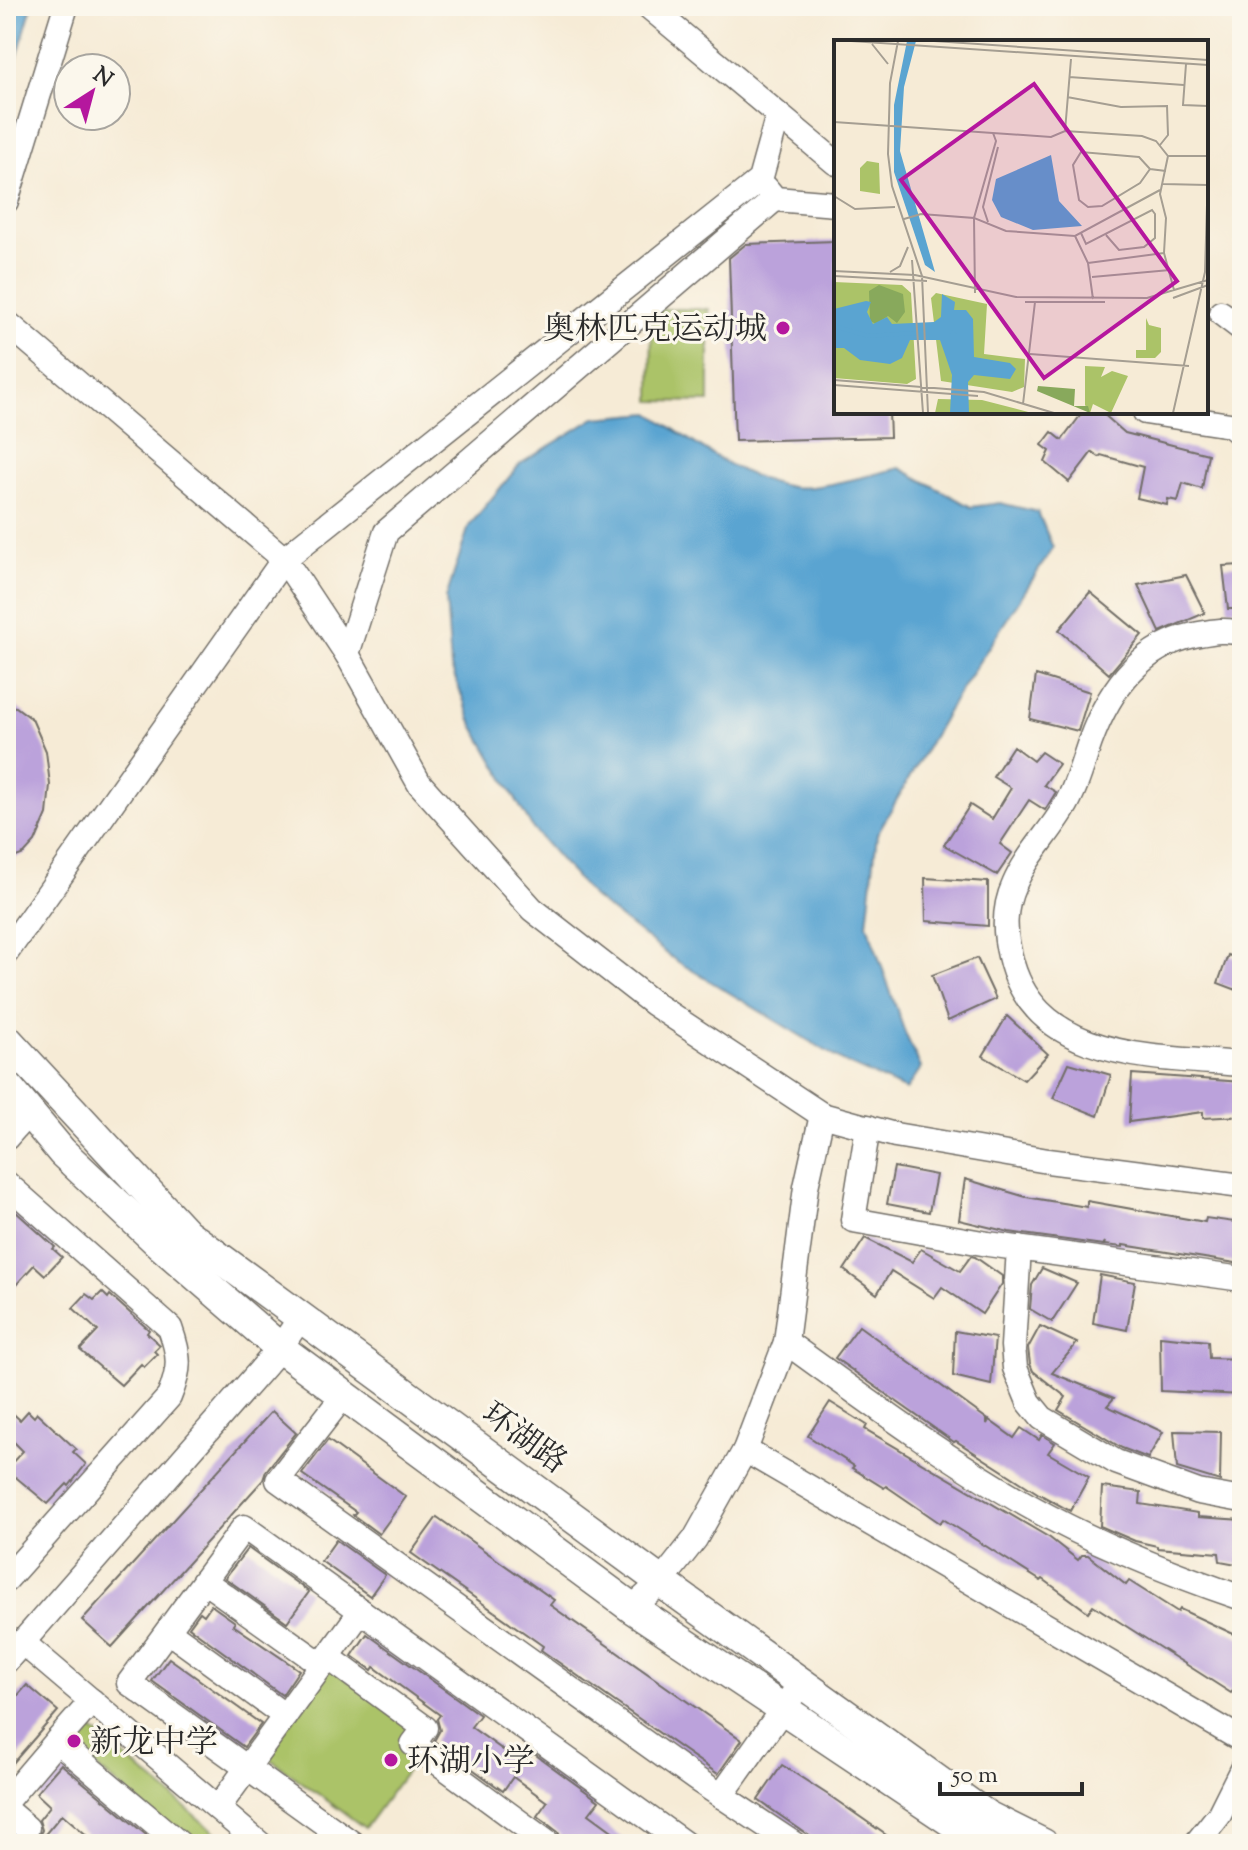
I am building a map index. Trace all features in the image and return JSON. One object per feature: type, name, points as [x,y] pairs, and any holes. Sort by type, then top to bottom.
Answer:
[{"type":"main road","name":"环湖路","points":[[6,1039],[186,1233],[801,1683],[957,1825]]},
{"type":"main road","name":"环湖路","points":[[6,1085],[62,1152],[162,1246],[280,1348],[632,1608],[985,1844]]},
{"type":"main road","name":"环湖路","points":[[957,1825],[987,1816],[1043,1844]]},
{"type":"street","points":[[6,201],[66,6]]},
{"type":"street","points":[[648,6],[834,161]]},
{"type":"street","points":[[347,654],[386,532],[767,190],[778,115]]},
{"type":"street","points":[[6,953],[284,559],[767,190],[834,204]]},
{"type":"street","points":[[1221,313],[1242,329]]},
{"type":"street","points":[[6,322],[284,559],[347,654],[419,783],[532,909],[654,1004],[822,1115],[868,1127],[1048,1161],[1242,1186]]},
{"type":"street","points":[[1162,414],[1238,423]]},
{"type":"street","points":[[1242,634],[1213,631],[1183,638],[1154,651],[1128,673],[1112,695],[1091,739],[1072,794],[1025,862],[1012,888],[1005,913],[1006,938],[1014,972],[1029,999],[1055,1028],[1082,1041],[1126,1054],[1242,1064]]},
{"type":"street","points":[[6,1138],[28,1113]]},
{"type":"street","points":[[632,1608],[661,1582],[695,1539],[745,1450],[786,1342],[806,1187],[822,1115]]},
{"type":"street","points":[[868,1127],[853,1220],[1019,1248],[1242,1279]]},
{"type":"street","points":[[6,1183],[170,1328],[179,1354],[177,1378],[169,1397],[6,1580]]},
{"type":"street","points":[[1019,1248],[1013,1346],[1015,1368],[1029,1402],[1042,1418],[1116,1462],[1198,1492],[1242,1500]]},
{"type":"street","points":[[6,1661],[280,1348],[301,1317]]},
{"type":"street","points":[[786,1342],[908,1430],[1029,1506],[1118,1550],[1242,1598]]},
{"type":"street","points":[[344,1395],[278,1480],[721,1796],[794,1844]]},
{"type":"street","points":[[745,1450],[1242,1740]]},
{"type":"street","points":[[353,1844],[129,1683],[244,1527],[685,1844]]},
{"type":"street","points":[[204,1581],[425,1728],[413,1744],[549,1844]]},
{"type":"street","points":[[218,1808],[361,1611]]},
{"type":"street","points":[[168,1631],[285,1716]]},
{"type":"street","points":[[22,1642],[260,1844]]},
{"type":"street","points":[[721,1796],[801,1683]]},
{"type":"street","points":[[6,1801],[92,1701]]},
{"type":"street","points":[[57,1741],[180,1844]]},
{"type":"street","points":[[1196,1844],[1219,1815],[1242,1769]]},
{"type":"street","points":[[6,1810],[27,1828]]},
{"type":"green space","points":[[652,309],[709,309],[709,402],[651,401]]},
{"type":"green space","points":[[330,1667],[414,1728],[420,1753],[365,1828],[266,1756]]},
{"type":"green space","points":[[82,1721],[229,1844],[189,1844],[65,1741]]},
{"type":"water","points":[[6,6],[32,6],[6,95]]},
{"type":"water","points":[[650,413],[717,458],[772,483],[815,487],[900,468],[971,507],[1000,503],[1038,512],[1053,548],[953,702],[877,834],[867,924],[905,1033],[921,1068],[906,1090],[846,1063],[675,960],[593,897],[533,829],[473,725],[451,667],[446,598],[469,526],[520,464],[595,418]]},
{"type":"building","name":"奥林匹克运动城","points":[[834,241],[834,414],[889,414],[890,437],[735,441],[729,258],[746,244]]},
{"type":"building","points":[[1082,414],[1103,414],[1125,433],[1208,454],[1202,489],[1183,483],[1178,501],[1168,499],[1167,505],[1137,498],[1143,467],[1099,457],[1092,452],[1069,482],[1045,462],[1050,451],[1042,445],[1052,432],[1062,440]]},
{"type":"building","points":[[1242,565],[1242,609],[1228,609],[1223,566]]},
{"type":"building","points":[[1186,575],[1205,613],[1160,632],[1138,585]]},
{"type":"building","points":[[1090,592],[1142,635],[1109,674],[1059,630]]},
{"type":"building","points":[[1036,675],[1090,692],[1078,731],[1030,719]]},
{"type":"building","points":[[6,706],[16,707],[32,719],[46,751],[50,785],[47,814],[35,842],[24,854],[6,861]]},
{"type":"building","points":[[1013,746],[1033,761],[1041,752],[1059,764],[1044,785],[1056,792],[1045,810],[1029,800],[1000,844],[1012,853],[997,875],[944,845],[970,805],[992,819],[1011,788],[993,777]]},
{"type":"building","points":[[925,878],[988,882],[988,926],[926,921]]},
{"type":"building","points":[[1228,955],[1242,960],[1242,992],[1218,983]]},
{"type":"building","points":[[977,958],[996,999],[948,1021],[932,975]]},
{"type":"building","points":[[1007,1016],[1048,1054],[1024,1080],[983,1056]]},
{"type":"building","points":[[1069,1063],[1111,1075],[1098,1116],[1053,1098]]},
{"type":"building","points":[[1132,1074],[1242,1082],[1242,1116],[1203,1118],[1203,1112],[1129,1122]]},
{"type":"building","points":[[894,1167],[936,1175],[929,1212],[887,1204]]},
{"type":"building","points":[[965,1179],[1026,1197],[1087,1207],[1087,1201],[1205,1222],[1206,1218],[1242,1223],[1242,1264],[1123,1245],[1104,1245],[1105,1242],[1103,1245],[1009,1232],[959,1220]]},
{"type":"building","points":[[6,1203],[62,1257],[45,1275],[34,1265],[6,1296]]},
{"type":"building","points":[[865,1238],[912,1262],[921,1249],[960,1271],[971,1256],[975,1257],[1002,1276],[1002,1284],[982,1314],[942,1287],[934,1298],[891,1271],[877,1294],[844,1270]]},
{"type":"building","points":[[1042,1268],[1077,1283],[1052,1322],[1030,1309],[1032,1285]]},
{"type":"building","points":[[1100,1275],[1135,1282],[1127,1330],[1093,1323]]},
{"type":"building","points":[[102,1292],[108,1298],[110,1295],[149,1330],[147,1333],[160,1345],[154,1351],[157,1354],[144,1367],[141,1364],[121,1385],[80,1350],[98,1331],[73,1308],[86,1294],[94,1300]]},
{"type":"building","points":[[859,1326],[987,1419],[987,1424],[989,1420],[1014,1438],[1021,1428],[1039,1440],[1042,1435],[1055,1443],[1048,1453],[1089,1477],[1070,1511],[954,1442],[835,1358]]},
{"type":"building","points":[[1040,1326],[1077,1343],[1052,1373],[1114,1398],[1107,1406],[1163,1432],[1148,1458],[1122,1448],[1058,1410],[1066,1397],[1033,1371],[1030,1364],[1028,1348]]},
{"type":"building","points":[[955,1331],[995,1338],[991,1385],[953,1376]]},
{"type":"building","points":[[1160,1336],[1208,1341],[1209,1358],[1242,1359],[1242,1395],[1161,1391]]},
{"type":"building","points":[[830,1402],[867,1425],[865,1429],[1050,1538],[1078,1560],[1082,1555],[1088,1555],[1126,1585],[1129,1581],[1178,1612],[1180,1609],[1242,1638],[1242,1681],[1231,1693],[1093,1605],[1088,1612],[1043,1579],[1041,1581],[943,1519],[940,1523],[886,1486],[884,1488],[852,1468],[854,1466],[808,1436]]},
{"type":"building","points":[[6,1407],[20,1420],[28,1411],[34,1417],[37,1413],[76,1449],[73,1452],[86,1464],[69,1486],[67,1484],[48,1504],[6,1469],[23,1451],[6,1434]]},
{"type":"building","points":[[272,1411],[296,1433],[266,1471],[263,1480],[112,1647],[82,1620]]},
{"type":"building","points":[[1174,1431],[1221,1432],[1220,1481],[1177,1468]]},
{"type":"building","points":[[328,1440],[406,1497],[379,1534],[353,1515],[356,1512],[302,1474]]},
{"type":"building","points":[[1102,1487],[1141,1492],[1140,1504],[1198,1513],[1198,1517],[1242,1520],[1242,1565],[1220,1561],[1219,1553],[1157,1548],[1100,1526]]},
{"type":"building","points":[[437,1517],[554,1600],[550,1605],[742,1740],[718,1774],[541,1650],[543,1646],[411,1553]]},
{"type":"building","points":[[336,1540],[385,1575],[370,1596],[321,1561]]},
{"type":"building","points":[[248,1548],[309,1592],[287,1622],[225,1578]]},
{"type":"building","points":[[211,1605],[235,1622],[233,1625],[299,1670],[282,1695],[189,1627],[200,1612],[204,1615]]},
{"type":"building","points":[[367,1634],[480,1715],[471,1727],[524,1765],[533,1753],[599,1801],[589,1814],[630,1844],[564,1844],[558,1832],[537,1816],[547,1802],[513,1777],[503,1791],[434,1741],[440,1730],[437,1719],[440,1715],[374,1667],[372,1670],[352,1656]]},
{"type":"building","points":[[169,1658],[261,1724],[244,1747],[152,1681]]},
{"type":"building","points":[[27,1685],[58,1711],[6,1771],[6,1709]]},
{"type":"building","points":[[61,1764],[157,1844],[97,1844],[62,1814],[37,1844],[21,1843],[39,1837],[42,1830],[39,1820],[50,1806],[36,1793]]},
{"type":"building","points":[[782,1765],[899,1844],[821,1844],[758,1800]]},
{"type":"place","name":"奥林匹克运动城","points":[[783,328]]},
{"type":"place","name":"新龙中学","points":[[74,1741]]},
{"type":"place","name":"环湖小学","points":[[391,1760]]}]
